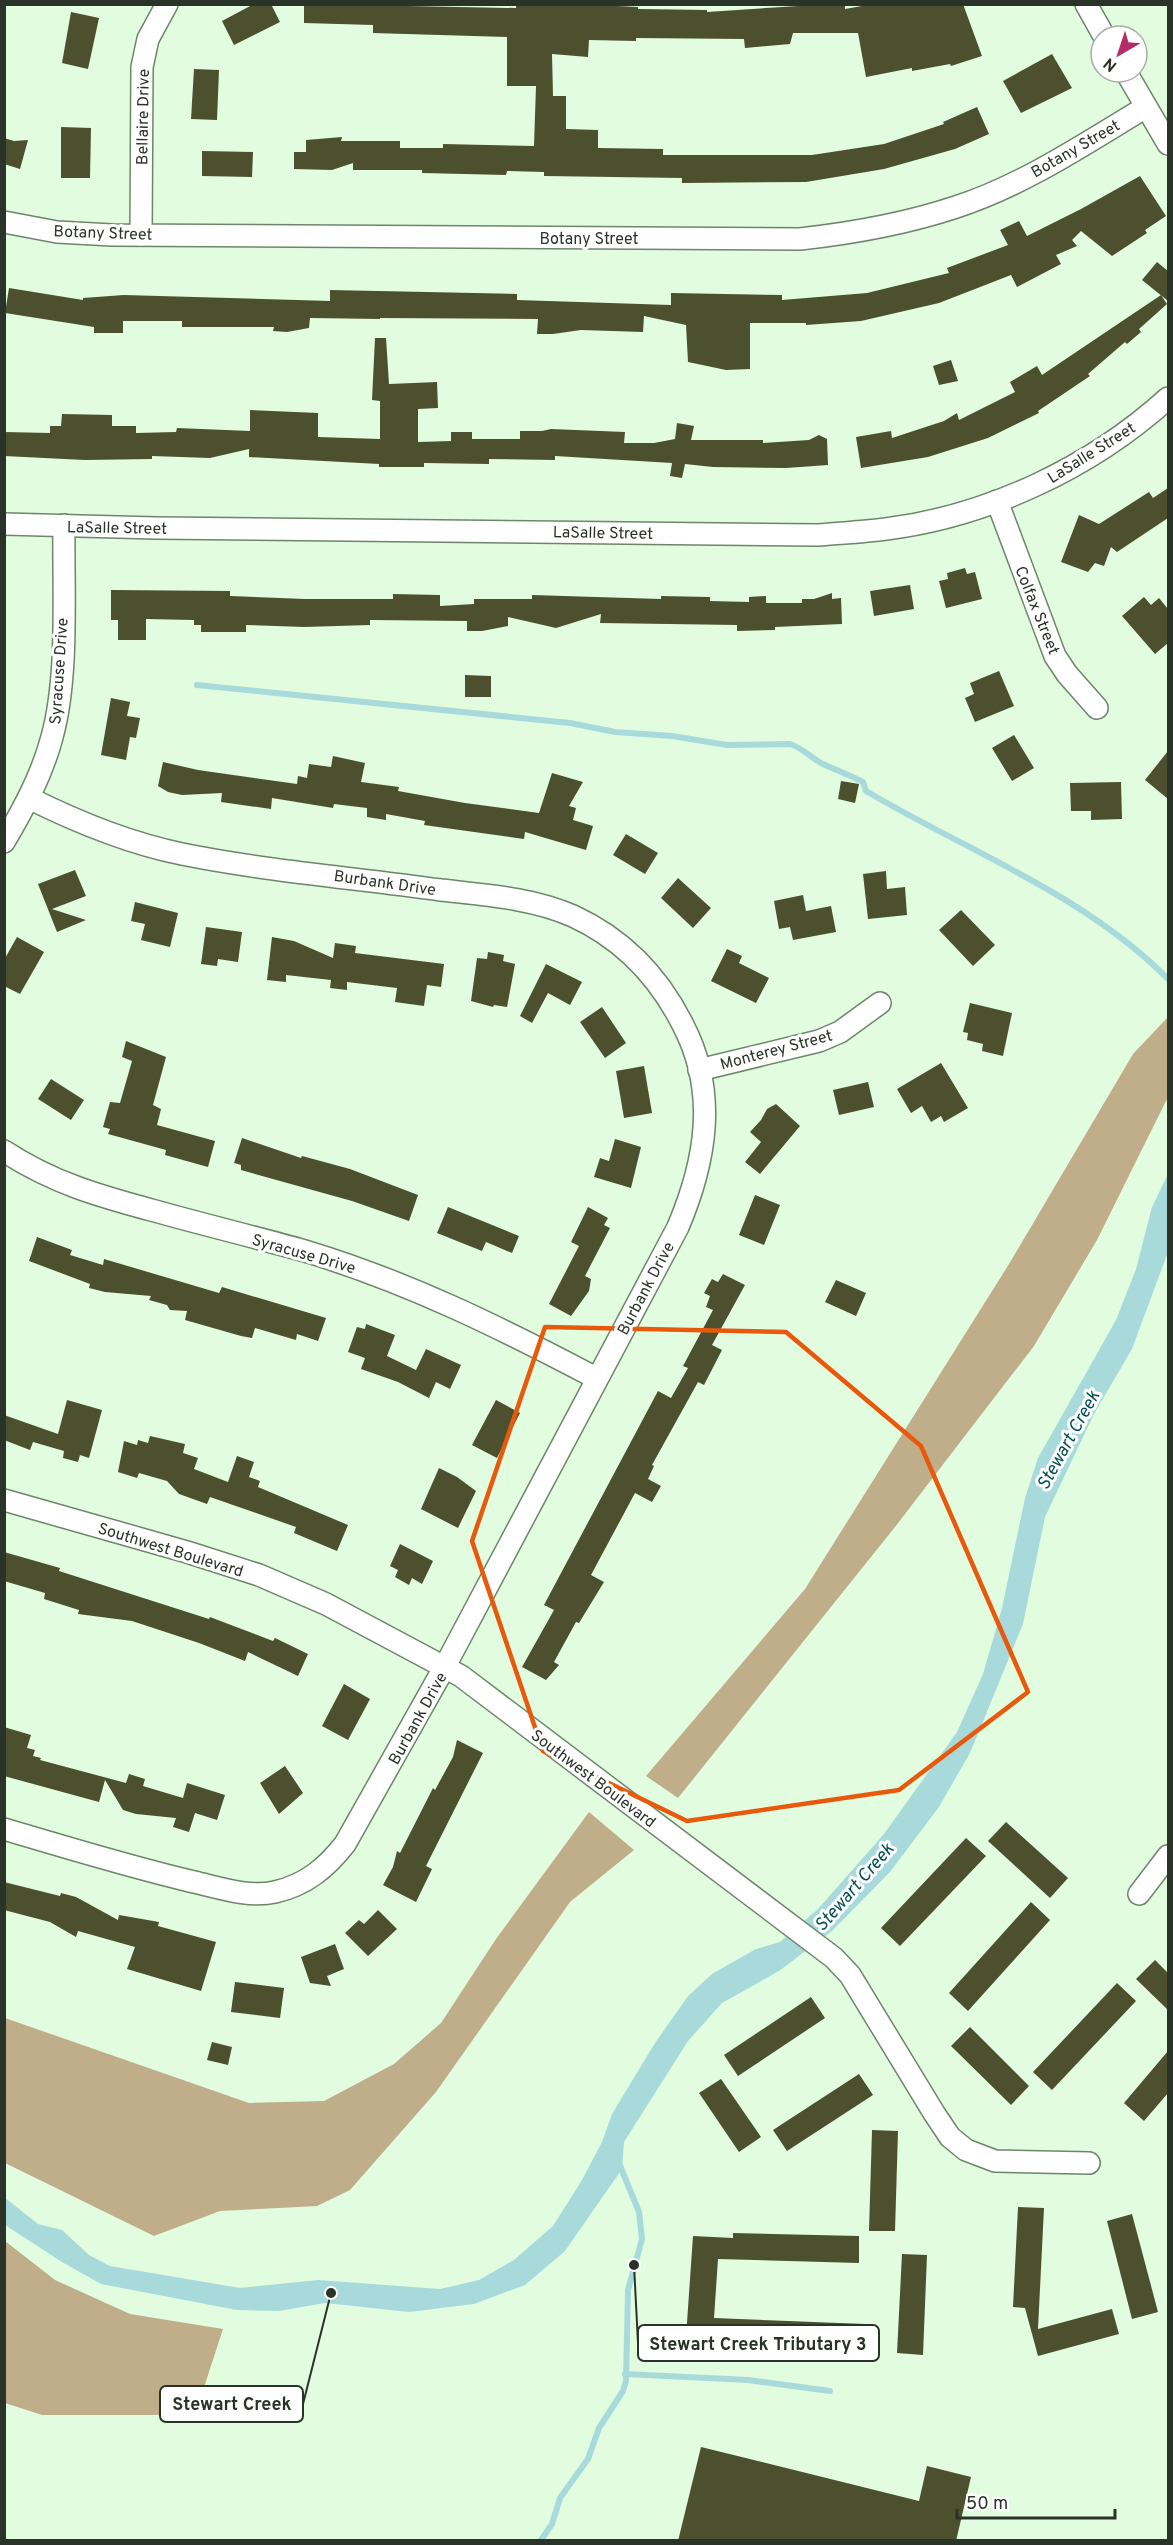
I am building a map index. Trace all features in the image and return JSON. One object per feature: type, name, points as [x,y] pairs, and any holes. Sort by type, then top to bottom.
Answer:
[{"type":"street","name":"Bellaire Drive","points":[[141,235],[142,67],[151,33],[167,4]]},
{"type":"street","points":[[1086,4],[1097,24]]},
{"type":"street","points":[[1133,84],[1168,144]]},
{"type":"street","name":"Botany Street","points":[[4,222],[57,232],[141,235],[771,240],[858,232],[902,223],[958,207],[1005,187],[1066,155],[1146,107]]},
{"type":"street","name":"LaSalle Street","points":[[4,524],[818,535],[886,529],[921,523],[997,501],[1030,488],[1085,459],[1135,426],[1168,398]]},
{"type":"street","name":"Colfax Street","points":[[997,501],[1055,656],[1067,674],[1097,708]]},
{"type":"street","name":"Syracuse Drive","points":[[4,842],[29,798],[53,736],[59,704],[64,525]]},
{"type":"street","name":"Burbank Drive","points":[[4,1830],[148,1872],[237,1892],[274,1892],[298,1885],[325,1868],[345,1844],[444,1668],[678,1227],[692,1192],[702,1156],[705,1120],[699,1070],[687,1032],[671,1000],[631,953],[602,931],[572,915],[509,899],[182,854],[127,840],[76,821],[29,798]]},
{"type":"street","name":"Monterey Street","points":[[699,1070],[819,1041],[840,1032],[880,1003]]},
{"type":"street","name":"Syracuse Drive","points":[[4,1150],[40,1173],[88,1193],[304,1251],[385,1277],[508,1332],[596,1378]]},
{"type":"street","name":"Southwest Boulevard","points":[[4,1500],[259,1575],[351,1616],[461,1676],[834,1958],[850,1976],[950,2137],[966,2150],[995,2161],[1089,2163]]},
{"type":"street","points":[[1139,1894],[1168,1856]]},
{"type":"highlighted area","points":[[545,1327],[786,1332],[921,1446],[1028,1692],[899,1790],[687,1821],[543,1751],[472,1541]]},
{"type":"shaded area","points":[[1168,1017],[1168,1097],[1097,1240],[1034,1346],[895,1527],[678,1798],[646,1776],[805,1589],[1009,1264],[1133,1054]]},
{"type":"shaded area","points":[[589,1812],[634,1850],[570,1902],[436,2092],[350,2190],[317,2206],[220,2211],[154,2236],[5,2163],[5,2018],[249,2103],[324,2101],[394,2064],[441,2023],[496,1939]]},
{"type":"shaded area","points":[[5,2241],[55,2280],[130,2314],[223,2329],[195,2415],[42,2415],[5,2403]]},
{"type":"water","points":[[1168,1174],[1168,1252],[1132,1349],[1094,1414],[1045,1517],[1023,1624],[970,1753],[939,1807],[890,1872],[832,1931],[779,1971],[722,2003],[688,2041],[624,2142],[622,2169],[565,2251],[525,2285],[474,2304],[409,2312],[325,2303],[279,2311],[237,2310],[101,2284],[5,2225],[4,2197],[38,2224],[62,2230],[89,2255],[110,2266],[240,2288],[318,2280],[440,2289],[479,2280],[514,2260],[553,2226],[582,2180],[602,2142],[612,2114],[655,2043],[688,1996],[712,1974],[756,1949],[780,1942],[818,1909],[884,1834],[957,1732],[983,1674],[1002,1608],[1025,1498],[1038,1458],[1116,1320],[1136,1269],[1152,1207]]},
{"type":"building","points":[[254,4],[271,4],[280,22],[234,45],[222,21]]},
{"type":"building","points":[[304,4],[516,8],[516,4],[576,4],[638,7],[638,9],[707,10],[707,12],[798,6],[845,6],[845,9],[873,4],[963,4],[982,56],[951,66],[950,64],[912,71],[912,68],[866,77],[858,33],[793,33],[790,44],[745,48],[744,39],[589,40],[588,57],[552,54],[553,96],[566,96],[566,129],[598,130],[598,148],[663,149],[663,155],[812,155],[884,144],[944,124],[943,122],[977,107],[989,134],[955,149],[884,169],[806,182],[682,183],[682,178],[544,176],[544,172],[507,171],[506,175],[422,173],[422,170],[353,170],[353,163],[332,170],[294,169],[294,152],[306,152],[306,140],[342,137],[341,141],[400,141],[400,148],[443,148],[443,144],[534,146],[536,86],[507,86],[507,37],[373,33],[373,25],[304,23]]},
{"type":"building","points":[[71,12],[99,18],[88,69],[62,63]]},
{"type":"building","points":[[1052,54],[1072,88],[1021,113],[1003,81]]},
{"type":"building","points":[[194,69],[219,70],[217,120],[191,119]]},
{"type":"building","points":[[61,127],[91,128],[90,178],[61,178]]},
{"type":"building","points":[[4,138],[14,141],[28,140],[20,169],[4,164]]},
{"type":"building","points":[[202,151],[253,152],[252,177],[202,176]]},
{"type":"building","points":[[1140,176],[1166,216],[1145,230],[1147,233],[1112,256],[1081,231],[1072,240],[1077,246],[1056,255],[1061,264],[1017,287],[1011,275],[939,303],[861,321],[806,325],[806,323],[750,323],[750,369],[726,370],[688,362],[686,325],[644,316],[643,332],[581,330],[537,334],[538,319],[310,318],[309,328],[287,332],[273,331],[274,327],[182,327],[182,321],[123,321],[123,333],[94,333],[94,327],[5,313],[9,288],[83,300],[83,298],[124,295],[330,301],[330,290],[517,294],[517,300],[671,305],[671,293],[782,295],[782,300],[867,293],[949,273],[947,268],[1008,245],[1000,230],[1019,221],[1027,236]]},
{"type":"building","points":[[1157,262],[1168,271],[1168,301],[1142,280]]},
{"type":"building","points":[[1161,295],[1167,304],[1139,329],[1141,332],[1127,344],[1125,342],[1088,374],[1090,376],[1038,411],[1039,413],[988,438],[928,457],[861,468],[856,437],[891,431],[892,438],[944,421],[957,413],[959,420],[1015,392],[1010,382],[1037,366],[1042,375]]},
{"type":"building","points":[[375,338],[386,338],[389,384],[437,382],[438,408],[418,409],[418,442],[451,441],[451,432],[472,432],[472,439],[520,439],[520,431],[551,429],[625,432],[624,443],[654,443],[675,439],[677,423],[694,426],[691,440],[763,440],[763,443],[809,440],[819,435],[827,439],[828,465],[786,468],[713,467],[685,464],[682,478],[670,476],[672,463],[555,456],[555,460],[489,459],[489,464],[424,463],[424,467],[379,467],[379,464],[249,457],[249,449],[210,458],[152,456],[152,459],[85,460],[4,456],[4,432],[50,433],[50,426],[61,426],[62,414],[112,415],[112,426],[136,426],[136,433],[176,432],[177,428],[250,431],[250,410],[318,413],[318,437],[380,439],[380,401],[372,400]]},
{"type":"building","points":[[951,360],[958,381],[939,385],[933,366]]},
{"type":"building","points":[[1168,488],[1168,518],[1117,552],[1111,547],[1104,566],[1095,563],[1088,572],[1061,562],[1079,515],[1099,524],[1149,492],[1153,498]]},
{"type":"building","points":[[965,568],[967,574],[975,572],[982,599],[946,608],[939,581],[948,579],[947,573]]},
{"type":"building","points":[[910,585],[914,609],[874,616],[870,591]]},
{"type":"building","points":[[111,590],[230,591],[230,596],[305,599],[393,599],[393,594],[440,595],[440,606],[474,604],[474,599],[532,599],[532,595],[661,599],[661,596],[710,597],[710,601],[749,602],[749,597],[766,596],[766,603],[802,603],[802,599],[814,599],[832,593],[832,599],[841,598],[842,624],[737,631],[737,625],[600,623],[601,614],[556,628],[508,617],[508,626],[482,631],[467,631],[467,621],[370,620],[370,625],[304,627],[246,625],[246,632],[201,632],[201,625],[194,625],[194,620],[146,619],[146,640],[118,640],[118,620],[111,620]]},
{"type":"building","points":[[1144,597],[1151,605],[1159,598],[1168,609],[1168,643],[1155,654],[1122,616]]},
{"type":"building","points":[[999,671],[1014,706],[975,722],[965,698],[974,694],[970,683]]},
{"type":"building","points":[[465,675],[491,676],[491,697],[465,697]]},
{"type":"building","points":[[111,698],[130,702],[127,716],[140,718],[136,738],[130,737],[126,760],[101,755]]},
{"type":"building","points":[[1014,735],[1034,768],[1012,781],[992,748]]},
{"type":"building","points":[[1168,751],[1168,799],[1145,780]]},
{"type":"building","points":[[333,756],[365,763],[361,782],[399,787],[398,791],[465,803],[539,813],[552,773],[583,782],[569,806],[576,808],[573,820],[593,826],[586,850],[525,832],[524,839],[424,825],[425,821],[386,814],[386,820],[367,817],[367,808],[334,804],[333,808],[272,798],[271,809],[221,802],[222,793],[182,795],[168,792],[158,786],[163,762],[198,770],[297,784],[298,776],[307,778],[309,764],[331,767]]},
{"type":"building","points":[[841,781],[859,784],[855,803],[838,799]]},
{"type":"building","points":[[1121,782],[1122,819],[1091,820],[1091,811],[1071,811],[1070,783]]},
{"type":"building","points":[[626,834],[658,853],[645,874],[613,855]]},
{"type":"building","points":[[75,870],[86,896],[52,909],[86,920],[57,932],[38,884]]},
{"type":"building","points":[[886,871],[887,889],[905,887],[907,915],[868,919],[863,874]]},
{"type":"building","points":[[678,878],[711,908],[693,928],[661,898]]},
{"type":"building","points":[[803,895],[806,911],[831,906],[836,932],[793,940],[790,927],[779,929],[774,901]]},
{"type":"building","points":[[135,902],[178,913],[170,947],[141,940],[145,924],[131,921]]},
{"type":"building","points":[[961,910],[995,945],[973,966],[939,930]]},
{"type":"building","points":[[206,927],[242,932],[238,962],[218,959],[217,966],[201,964]]},
{"type":"building","points":[[17,937],[44,952],[20,994],[4,986],[4,960]]},
{"type":"building","points":[[272,937],[294,941],[333,958],[335,943],[356,946],[355,953],[444,964],[441,987],[427,985],[424,1006],[395,1002],[397,988],[347,982],[347,990],[330,988],[331,980],[286,975],[286,982],[267,980]]},
{"type":"building","points":[[727,949],[742,956],[739,963],[769,978],[756,1003],[711,981]]},
{"type":"building","points":[[488,952],[504,955],[503,961],[515,964],[507,1007],[494,1005],[493,1007],[471,1001],[477,958],[487,959]]},
{"type":"building","points":[[546,964],[582,982],[570,1005],[548,993],[532,1023],[520,1016]]},
{"type":"building","points":[[970,1003],[1012,1013],[1003,1056],[982,1051],[983,1044],[967,1040],[968,1033],[963,1032]]},
{"type":"building","points":[[602,1007],[626,1043],[605,1058],[580,1022]]},
{"type":"building","points":[[126,1041],[166,1057],[153,1105],[161,1109],[157,1125],[215,1141],[208,1167],[165,1155],[166,1150],[108,1134],[110,1129],[103,1127],[110,1102],[120,1103],[132,1061],[122,1057]]},
{"type":"building","points":[[941,1063],[968,1108],[944,1122],[941,1116],[931,1122],[922,1106],[911,1113],[897,1089]]},
{"type":"building","points":[[644,1066],[652,1113],[624,1118],[616,1071]]},
{"type":"building","points":[[51,1079],[84,1100],[71,1120],[38,1099]]},
{"type":"building","points":[[868,1082],[874,1107],[839,1115],[833,1090]]},
{"type":"building","points":[[776,1104],[800,1126],[760,1174],[745,1162],[761,1142],[750,1132],[767,1109]]},
{"type":"building","points":[[242,1138],[301,1158],[302,1156],[350,1169],[418,1195],[409,1221],[352,1201],[241,1170],[241,1165],[234,1163]]},
{"type":"building","points":[[615,1139],[641,1147],[631,1188],[594,1177],[600,1158],[609,1161]]},
{"type":"building","points":[[755,1195],[780,1205],[764,1245],[739,1235]]},
{"type":"building","points":[[448,1207],[519,1236],[512,1253],[486,1242],[482,1251],[437,1233]]},
{"type":"building","points":[[588,1207],[608,1218],[604,1225],[610,1228],[585,1276],[591,1279],[589,1291],[571,1316],[549,1304],[579,1246],[571,1242]]},
{"type":"building","points":[[37,1237],[72,1250],[70,1255],[103,1265],[104,1259],[219,1293],[222,1287],[326,1318],[318,1341],[297,1334],[296,1340],[255,1328],[252,1338],[241,1336],[185,1320],[187,1311],[170,1310],[167,1305],[149,1300],[151,1296],[105,1292],[89,1288],[90,1284],[29,1261]]},
{"type":"building","points":[[723,1274],[745,1285],[712,1345],[722,1350],[704,1385],[698,1382],[652,1465],[654,1466],[648,1479],[661,1486],[652,1502],[635,1493],[591,1575],[604,1582],[579,1623],[576,1622],[554,1662],[559,1665],[546,1680],[522,1667],[554,1610],[544,1605],[658,1391],[671,1398],[688,1368],[683,1366],[713,1310],[706,1307],[710,1296],[704,1293],[712,1279],[718,1282]]},
{"type":"building","points":[[836,1280],[866,1293],[856,1316],[825,1302]]},
{"type":"building","points":[[366,1324],[395,1335],[387,1356],[416,1370],[426,1349],[461,1365],[450,1389],[436,1382],[429,1398],[398,1382],[361,1369],[365,1358],[348,1352],[357,1327],[365,1329]]},
{"type":"building","points":[[67,1400],[102,1410],[89,1458],[80,1455],[78,1462],[63,1458],[64,1451],[33,1442],[30,1450],[4,1440],[4,1415],[58,1434]]},
{"type":"building","points":[[496,1400],[520,1413],[497,1458],[472,1445]]},
{"type":"building","points":[[150,1436],[185,1444],[183,1453],[198,1458],[194,1469],[228,1482],[237,1456],[254,1462],[249,1477],[260,1481],[258,1487],[348,1525],[337,1551],[294,1533],[296,1527],[210,1497],[207,1504],[179,1494],[167,1481],[139,1473],[137,1478],[118,1472],[124,1441],[137,1445],[138,1440],[148,1443]]},
{"type":"building","points":[[439,1468],[457,1477],[476,1491],[458,1528],[421,1509]]},
{"type":"building","points":[[400,1544],[433,1561],[422,1584],[412,1578],[409,1585],[395,1577],[398,1570],[390,1566]]},
{"type":"building","points":[[4,1552],[60,1568],[59,1571],[209,1619],[210,1617],[273,1641],[275,1638],[308,1654],[298,1676],[248,1652],[245,1661],[132,1621],[78,1614],[79,1610],[44,1599],[45,1593],[4,1581]]},
{"type":"building","points":[[344,1684],[370,1699],[348,1740],[322,1726]]},
{"type":"building","points":[[4,1727],[31,1735],[27,1748],[35,1750],[33,1756],[41,1758],[40,1760],[126,1783],[129,1774],[145,1779],[143,1786],[183,1798],[187,1783],[225,1795],[217,1820],[195,1813],[189,1832],[173,1827],[176,1818],[136,1814],[123,1810],[105,1780],[99,1802],[4,1776]]},
{"type":"building","points":[[457,1740],[483,1753],[426,1866],[432,1869],[416,1902],[383,1885],[393,1867],[397,1851],[400,1853],[433,1788],[435,1790],[453,1757]]},
{"type":"building","points":[[285,1766],[303,1793],[279,1814],[260,1783]]},
{"type":"building","points":[[1006,1822],[1068,1878],[1050,1898],[988,1841]]},
{"type":"building","points":[[966,1838],[986,1856],[900,1946],[881,1928]]},
{"type":"building","points":[[4,1882],[60,1896],[61,1893],[76,1897],[118,1920],[119,1915],[159,1922],[158,1926],[216,1942],[201,1991],[127,1969],[135,1947],[78,1931],[76,1937],[50,1922],[4,1910]]},
{"type":"building","points":[[1031,1902],[1050,1920],[968,2011],[949,1993]]},
{"type":"building","points":[[378,1910],[397,1929],[368,1956],[345,1933],[359,1920],[364,1924]]},
{"type":"building","points":[[335,1944],[344,1969],[327,1976],[331,1986],[310,1983],[301,1957]]},
{"type":"building","points":[[1155,1960],[1168,1973],[1168,2010],[1136,1979]]},
{"type":"building","points":[[235,1982],[284,1988],[280,2018],[231,2012]]},
{"type":"building","points":[[1117,1983],[1136,2001],[1052,2090],[1033,2072]]},
{"type":"building","points":[[811,1997],[825,2018],[738,2076],[724,2055]]},
{"type":"building","points":[[970,2027],[1029,2086],[1011,2105],[951,2046]]},
{"type":"building","points":[[212,2042],[232,2047],[228,2065],[207,2060]]},
{"type":"building","points":[[1168,2051],[1168,2093],[1144,2121],[1124,2103]]},
{"type":"building","points":[[859,2074],[873,2095],[787,2151],[773,2130]]},
{"type":"building","points":[[721,2079],[761,2137],[739,2152],[699,2093]]},
{"type":"building","points":[[872,2130],[898,2131],[895,2231],[869,2231]]},
{"type":"building","points":[[1018,2207],[1044,2208],[1038,2329],[1112,2309],[1119,2334],[1038,2356],[1025,2308],[1013,2307]]},
{"type":"building","points":[[1132,2214],[1158,2312],[1132,2319],[1107,2221]]},
{"type":"building","points":[[733,2233],[859,2236],[859,2263],[718,2259],[714,2318],[865,2324],[864,2351],[738,2346],[738,2340],[686,2337],[693,2236],[733,2238]]},
{"type":"building","points":[[902,2254],[927,2255],[923,2355],[897,2353]]},
{"type":"building","points":[[701,2447],[919,2501],[927,2466],[971,2477],[956,2541],[678,2541]]},
{"type":"waterway","points":[[197,685],[570,723],[615,732],[672,736],[727,745],[790,744],[823,764],[863,782],[866,791],[1062,898],[1100,922],[1168,979]]},
{"type":"waterway","points":[[541,2540],[552,2524],[560,2498],[588,2459],[599,2428],[623,2391],[626,2381],[628,2290],[642,2239],[639,2212],[619,2163]]},
{"type":"waterway","points":[[625,2374],[748,2380],[830,2391]]},
{"type":"place","name":"Stewart Creek Tributary 3","points":[[634,2265]]},
{"type":"place","name":"Stewart Creek","points":[[331,2293]]}]
